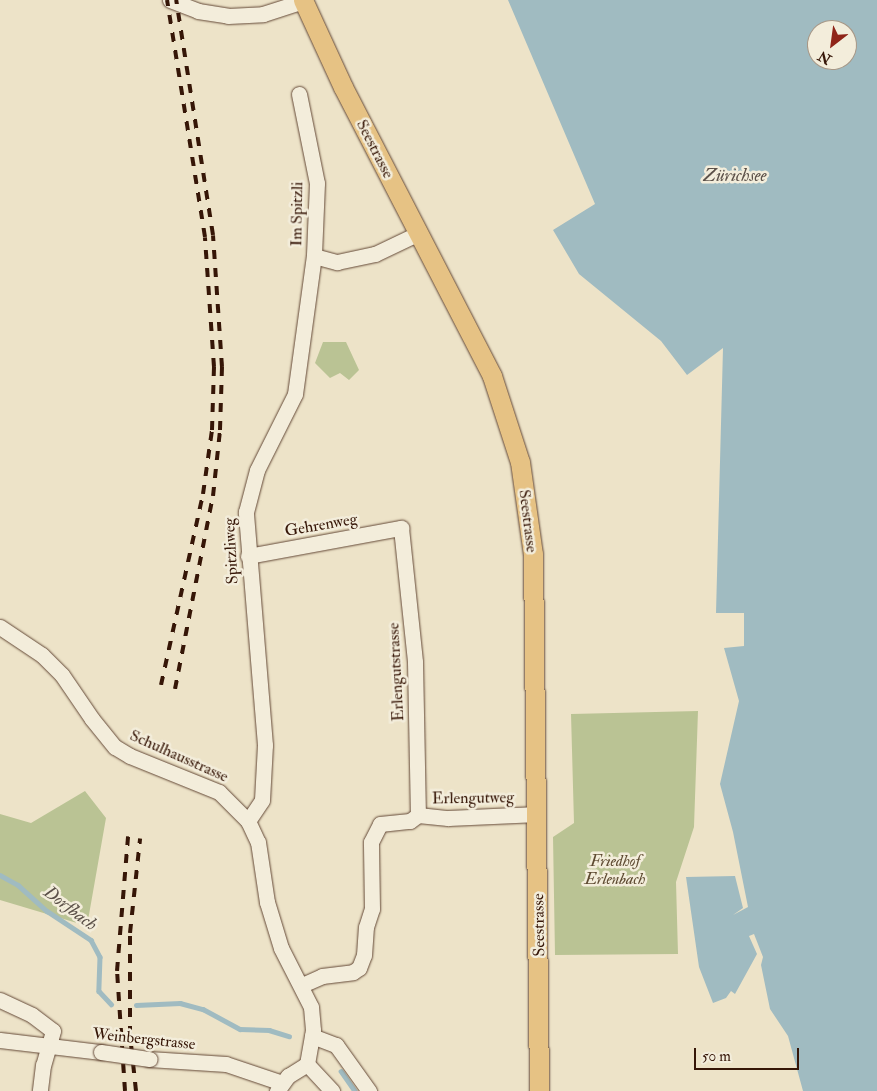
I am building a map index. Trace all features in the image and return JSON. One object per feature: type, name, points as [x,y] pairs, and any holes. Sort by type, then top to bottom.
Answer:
[{"type":"main road","name":"Seestrasse","points":[[303,1],[417,234],[492,376],[520,462],[533,554],[538,814],[539,1091]]},
{"type":"street","points":[[170,0],[198,11],[228,16],[263,14],[303,1]]},
{"type":"street","name":"Im Spitzli","points":[[299,94],[317,183],[314,256],[337,262],[375,254],[417,234]]},
{"type":"street","name":"Spitzliweg","points":[[248,821],[262,800],[265,745],[248,556],[246,512],[250,490],[257,470],[295,394],[300,375],[314,256]]},
{"type":"street","name":"Gehrenweg","points":[[248,556],[401,528]]},
{"type":"street","name":"Erlengutstrasse","points":[[401,528],[415,662],[418,815]]},
{"type":"street","name":"Schulhausstrasse","points":[[0,627],[42,655],[62,675],[92,720],[114,747],[219,792],[248,821],[258,842],[267,902],[281,948],[311,1007],[312,1036],[307,1064]]},
{"type":"street","name":"Erlengutweg","points":[[302,986],[322,976],[352,972],[359,968],[364,955],[366,927],[372,909],[371,842],[380,824],[410,821],[418,815],[448,818],[538,814]]},
{"type":"street","points":[[0,1000],[32,1015],[53,1031],[40,1091]]},
{"type":"street","points":[[312,1036],[336,1045],[369,1091]]},
{"type":"street","name":"Weinbergstrasse","points":[[0,1040],[150,1059],[226,1064],[280,1087]]},
{"type":"street","points":[[280,1087],[307,1064],[332,1091]]},
{"type":"green space","points":[[323,342],[346,342],[359,370],[349,380],[340,373],[330,378],[315,363]]},
{"type":"green space","name":"Friedhof Erlenbach","points":[[698,711],[694,827],[676,882],[678,954],[555,955],[553,837],[574,823],[571,714]]},
{"type":"green space","points":[[85,791],[106,818],[87,926],[0,900],[0,814],[31,823]]},
{"type":"water","name":"Zürichsee","points":[[508,0],[877,0],[877,1091],[803,1091],[788,1036],[770,1009],[761,965],[763,957],[754,934],[749,936],[757,954],[735,994],[731,991],[726,998],[713,1003],[699,967],[686,877],[735,876],[743,908],[733,915],[748,907],[733,832],[720,784],[739,701],[724,648],[744,646],[744,613],[716,613],[723,348],[687,375],[661,341],[579,274],[553,230],[595,204]]},
{"type":"waterway","name":"Dorfbach","points":[[0,875],[18,885],[47,911],[91,940],[100,957],[99,991],[111,1004]]},
{"type":"waterway","name":"Dorfbach","points":[[136,1005],[180,1003],[203,1009],[240,1029],[269,1030],[289,1036]]},
{"type":"waterway","name":"Dorfbach","points":[[341,1071],[355,1091]]},
{"type":"railway","points":[[161,685],[203,494],[212,430],[214,367],[205,237],[167,0]]},
{"type":"railway","points":[[175,689],[213,496],[220,430],[222,367],[213,235],[176,0]]},
{"type":"railway","points":[[125,1091],[117,971],[128,836]]},
{"type":"railway","points":[[136,1091],[130,1035],[130,933],[140,839]]}]
